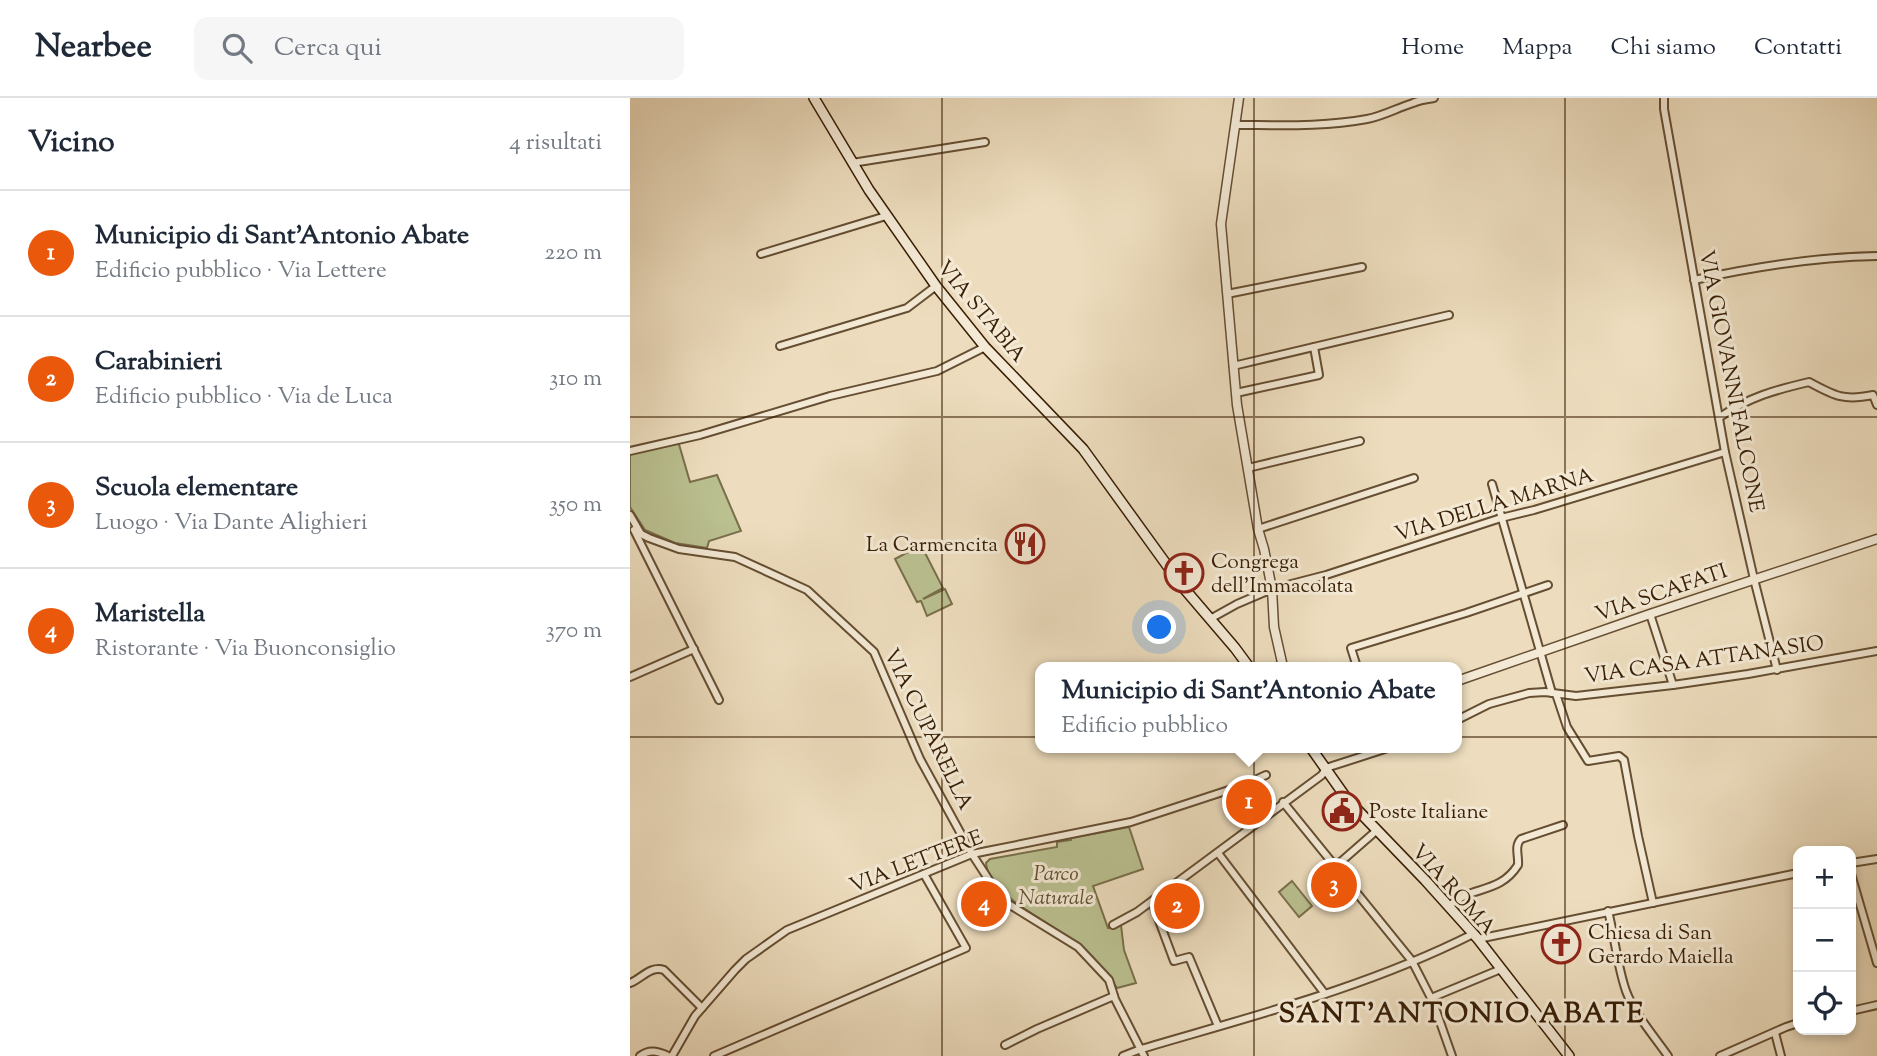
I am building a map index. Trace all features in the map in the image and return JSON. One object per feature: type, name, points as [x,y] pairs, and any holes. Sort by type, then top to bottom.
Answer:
[{"type":"main road","name":"VIA STABIA","points":[[814,98],[886,216],[936,286],[985,347],[1083,449],[1182,586],[1210,619]]},
{"type":"main road","points":[[1210,619],[1245,662]]},
{"type":"main road","name":"VIA ROMA","points":[[1315,753],[1347,799],[1476,936],[1569,1056]]},
{"type":"street","points":[[1240,98],[1221,224],[1236,393],[1258,529],[1272,589],[1274,627],[1282,662]]},
{"type":"street","points":[[1236,125],[1325,124],[1368,119],[1414,102],[1434,98]]},
{"type":"street","name":"VIA GIOVANNI FALCONE","points":[[1664,98],[1726,452],[1777,670]]},
{"type":"street","points":[[852,163],[985,142]]},
{"type":"street","points":[[761,254],[886,216]]},
{"type":"street","points":[[1694,280],[1749,269],[1877,256]]},
{"type":"street","points":[[1227,294],[1362,267]]},
{"type":"street","points":[[780,346],[907,308],[936,286]]},
{"type":"street","points":[[1233,366],[1449,315]]},
{"type":"street","points":[[1236,393],[1319,375],[1314,346]]},
{"type":"street","points":[[630,451],[700,435],[839,393],[937,372],[985,347]]},
{"type":"street","points":[[1720,417],[1767,392],[1809,382],[1834,395],[1853,398],[1873,395],[1877,405]]},
{"type":"street","points":[[1248,468],[1360,441]]},
{"type":"street","name":"VIA DELLA MARNA","points":[[1210,619],[1272,589],[1326,575],[1501,518],[1726,452]]},
{"type":"street","points":[[1258,529],[1414,478]]},
{"type":"street","points":[[1492,484],[1539,652],[1567,727],[1588,761],[1619,756],[1624,760],[1653,903]]},
{"type":"street","points":[[631,516],[633,526],[719,700]]},
{"type":"street","name":"VIA CUPARELLA","points":[[631,516],[641,534],[649,538],[679,548],[735,557],[807,590],[874,652],[920,759],[972,854],[1002,900],[1078,947],[1109,980],[1114,996],[1142,1052]]},
{"type":"street","name":"VIA SCAFATI","points":[[1462,679],[1754,579],[1877,540]]},
{"type":"street","points":[[1355,662],[1351,648],[1548,585]]},
{"type":"street","points":[[1650,614],[1673,685]]},
{"type":"street","points":[[630,677],[694,649]]},
{"type":"street","name":"VIA CASA ATTANASIO","points":[[1462,718],[1489,704],[1529,693],[1576,695],[1673,685],[1777,670],[1877,651]]},
{"type":"street","points":[[1113,925],[1152,902],[1322,775],[1326,768],[1372,753]]},
{"type":"street","name":"VIA LETTERE","points":[[670,1056],[702,1008],[746,960],[787,930],[972,854],[1131,822],[1244,785],[1266,775]]},
{"type":"street","points":[[1283,802],[1412,961],[1431,998],[1452,1056]]},
{"type":"street","points":[[1449,906],[1457,898],[1495,886],[1507,879],[1518,865],[1517,849],[1521,839],[1563,825]]},
{"type":"street","points":[[1335,866],[1376,831]]},
{"type":"street","points":[[1218,853],[1325,995]]},
{"type":"street","points":[[1856,862],[1877,859]]},
{"type":"street","points":[[714,1056],[966,948],[924,874]]},
{"type":"street","points":[[1123,1056],[1325,995],[1476,936],[1793,874]]},
{"type":"street","points":[[1856,891],[1877,964]]},
{"type":"street","points":[[1152,902],[1174,961],[1189,957],[1218,1026]]},
{"type":"street","points":[[1608,911],[1616,954],[1630,1000],[1668,1056]]},
{"type":"street","points":[[630,983],[659,968],[702,1008]]},
{"type":"street","points":[[1431,998],[1502,969]]},
{"type":"street","points":[[1005,1045],[1114,996]]},
{"type":"street","points":[[1856,1010],[1877,1005]]},
{"type":"street","points":[[1720,1056],[1793,1025]]},
{"type":"street","points":[[1776,1033],[1780,1056]]},
{"type":"street","points":[[640,1056],[653,1051],[670,1056]]},
{"type":"green space","points":[[678,441],[690,482],[717,475],[741,531],[709,541],[707,548],[675,543],[645,530],[630,507],[630,453]]},
{"type":"green space","points":[[921,545],[943,588],[923,599],[945,589],[952,604],[927,616],[921,601],[917,602],[895,559]]},
{"type":"green space","name":"Parco Naturale","points":[[1129,827],[1143,869],[1093,886],[1108,928],[1121,925],[1124,950],[1136,983],[1117,988],[1083,949],[998,887],[986,863],[990,859],[1057,847],[1057,842],[1071,838]]},
{"type":"green space","points":[[1292,881],[1312,906],[1299,917],[1279,892]]},
{"type":"place","name":"La Carmencita","points":[[1025,544]]},
{"type":"place","name":"Congrega dell'Immacolata","points":[[1184,573]]},
{"type":"place","name":"Municipio di Sant'Antonio Abate","points":[[1249,802]]},
{"type":"place","name":"Poste Italiane","points":[[1342,811]]},
{"type":"place","name":"Scuola elementare","points":[[1334,885]]},
{"type":"place","name":"Maristella","points":[[984,904]]},
{"type":"place","name":"Carabinieri","points":[[1177,906]]},
{"type":"place","name":"Chiesa di San Gerardo Maiella","points":[[1561,944]]},
{"type":"district","name":"SANT'ANTONIO ABATE","points":[[1462,1012]]}]
